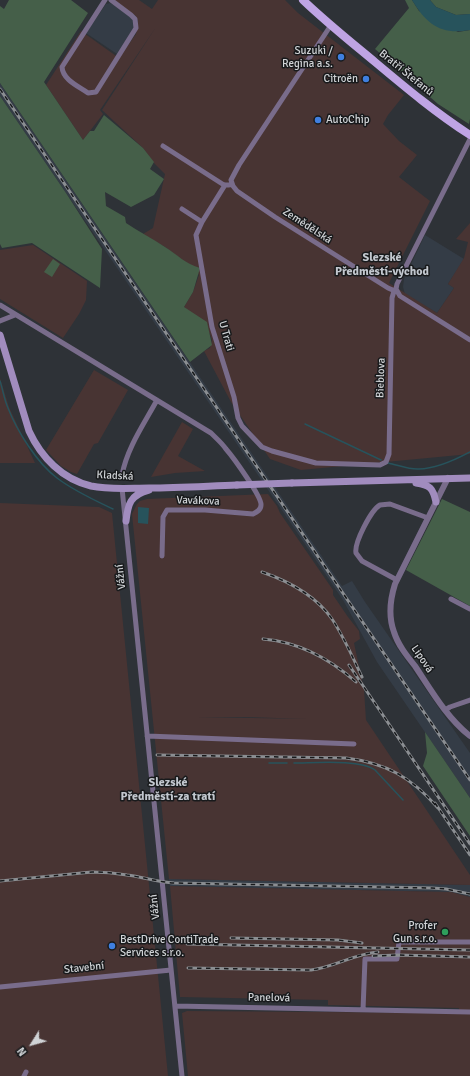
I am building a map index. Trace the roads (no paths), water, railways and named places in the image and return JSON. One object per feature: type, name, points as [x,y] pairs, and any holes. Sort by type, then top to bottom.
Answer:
[{"type":"main road","name":"Bratří Štefanů","points":[[303,0],[426,104],[470,135]]},
{"type":"main road","name":"Kladská","points":[[0,335],[27,426],[34,442],[45,458],[59,470],[82,482],[98,487],[157,488],[470,478]]},
{"type":"main road","points":[[398,480],[427,485],[433,491],[436,502]]},
{"type":"main road","points":[[126,521],[128,506],[132,499],[140,492],[157,488]]},
{"type":"street","points":[[105,0],[62,66],[62,71],[66,77],[88,93],[96,92],[136,28],[135,19],[111,0]]},
{"type":"street","points":[[163,146],[226,185],[232,184],[232,177],[331,25]]},
{"type":"street","name":"Bieblova","points":[[384,465],[389,454],[392,298],[396,291],[397,284],[470,139]]},
{"type":"street","name":"Zemědělská","points":[[232,184],[237,191],[275,217],[340,259],[396,291],[400,296],[470,340]]},
{"type":"street","points":[[182,209],[202,222],[226,185]]},
{"type":"street","name":"U Trati","points":[[202,222],[196,235],[212,327],[234,397],[239,421],[262,447],[272,451],[316,463],[384,465]]},
{"type":"street","points":[[0,305],[157,400]]},
{"type":"street","points":[[0,321],[15,314]]},
{"type":"street","name":"Kladská","points":[[122,474],[133,443],[157,400]]},
{"type":"street","name":"Vavákova","points":[[157,400],[203,428],[219,440],[258,495],[260,502],[260,508],[253,514],[205,510],[167,510],[163,517],[162,556]]},
{"type":"street","name":"Lipová","points":[[448,478],[397,580],[392,594],[390,609],[394,632],[404,650],[445,710],[470,736]]},
{"type":"street","name":"Vážní","points":[[122,488],[182,1076]]},
{"type":"street","points":[[397,580],[362,561],[356,553],[356,544],[373,511],[380,505],[390,504],[428,518]]},
{"type":"street","points":[[451,599],[470,609]]},
{"type":"street","points":[[445,710],[470,700]]},
{"type":"street","points":[[147,736],[354,744]]},
{"type":"street","points":[[363,1010],[365,960],[397,959],[399,942],[470,942]]},
{"type":"street","name":"Stavební","points":[[0,986],[171,970]]},
{"type":"street","name":"Panelová","points":[[175,1006],[470,1012]]},
{"type":"water","points":[[412,0],[430,0],[436,7],[456,15],[470,14],[470,30],[451,31],[436,26],[423,16]]},
{"type":"water","points":[[138,507],[149,508],[148,524],[138,523]]},
{"type":"waterway","points":[[0,381],[7,405],[17,427],[28,446],[42,464],[57,478],[70,487],[113,509]]},
{"type":"waterway","points":[[305,424],[381,460]]},
{"type":"waterway","points":[[388,463],[412,469],[425,469],[445,464],[470,452]]},
{"type":"waterway","points":[[294,763],[336,762],[359,764],[368,767],[375,770],[403,800]]},
{"type":"waterway","points":[[269,763],[287,763]]},
{"type":"railway","points":[[0,89],[470,780]]},
{"type":"railway","points":[[262,572],[301,590],[318,603],[332,619],[362,677]]},
{"type":"railway","points":[[263,639],[289,644],[313,653],[336,666],[356,682]]},
{"type":"railway","points":[[349,665],[470,844]]},
{"type":"railway","points":[[157,755],[346,758],[360,760],[397,773],[418,788],[438,808]]},
{"type":"railway","points":[[435,803],[470,855]]},
{"type":"railway","points":[[0,881],[96,872],[123,874],[174,883],[432,888],[470,894]]},
{"type":"railway","points":[[231,938],[338,940],[362,943]]},
{"type":"railway","points":[[187,944],[470,950]]},
{"type":"railway","points":[[188,968],[311,970],[361,955],[378,952]]},
{"type":"railway","points":[[373,956],[398,955],[470,957]]},
{"type":"place","name":"Suzuki / Regina a.s.","points":[[341,57]]},
{"type":"place","name":"Citroën","points":[[366,79]]},
{"type":"place","name":"AutoChip","points":[[318,120]]},
{"type":"place","name":"Profer Gun s.r.o.","points":[[445,932]]},
{"type":"place","name":"BestDrive ContiTrade Services s.r.o.","points":[[112,946]]},
{"type":"district","name":"Slezské Předměstí-východ","points":[[382,265]]},
{"type":"district","name":"Slezské Předměstí-za tratí","points":[[168,790]]}]
